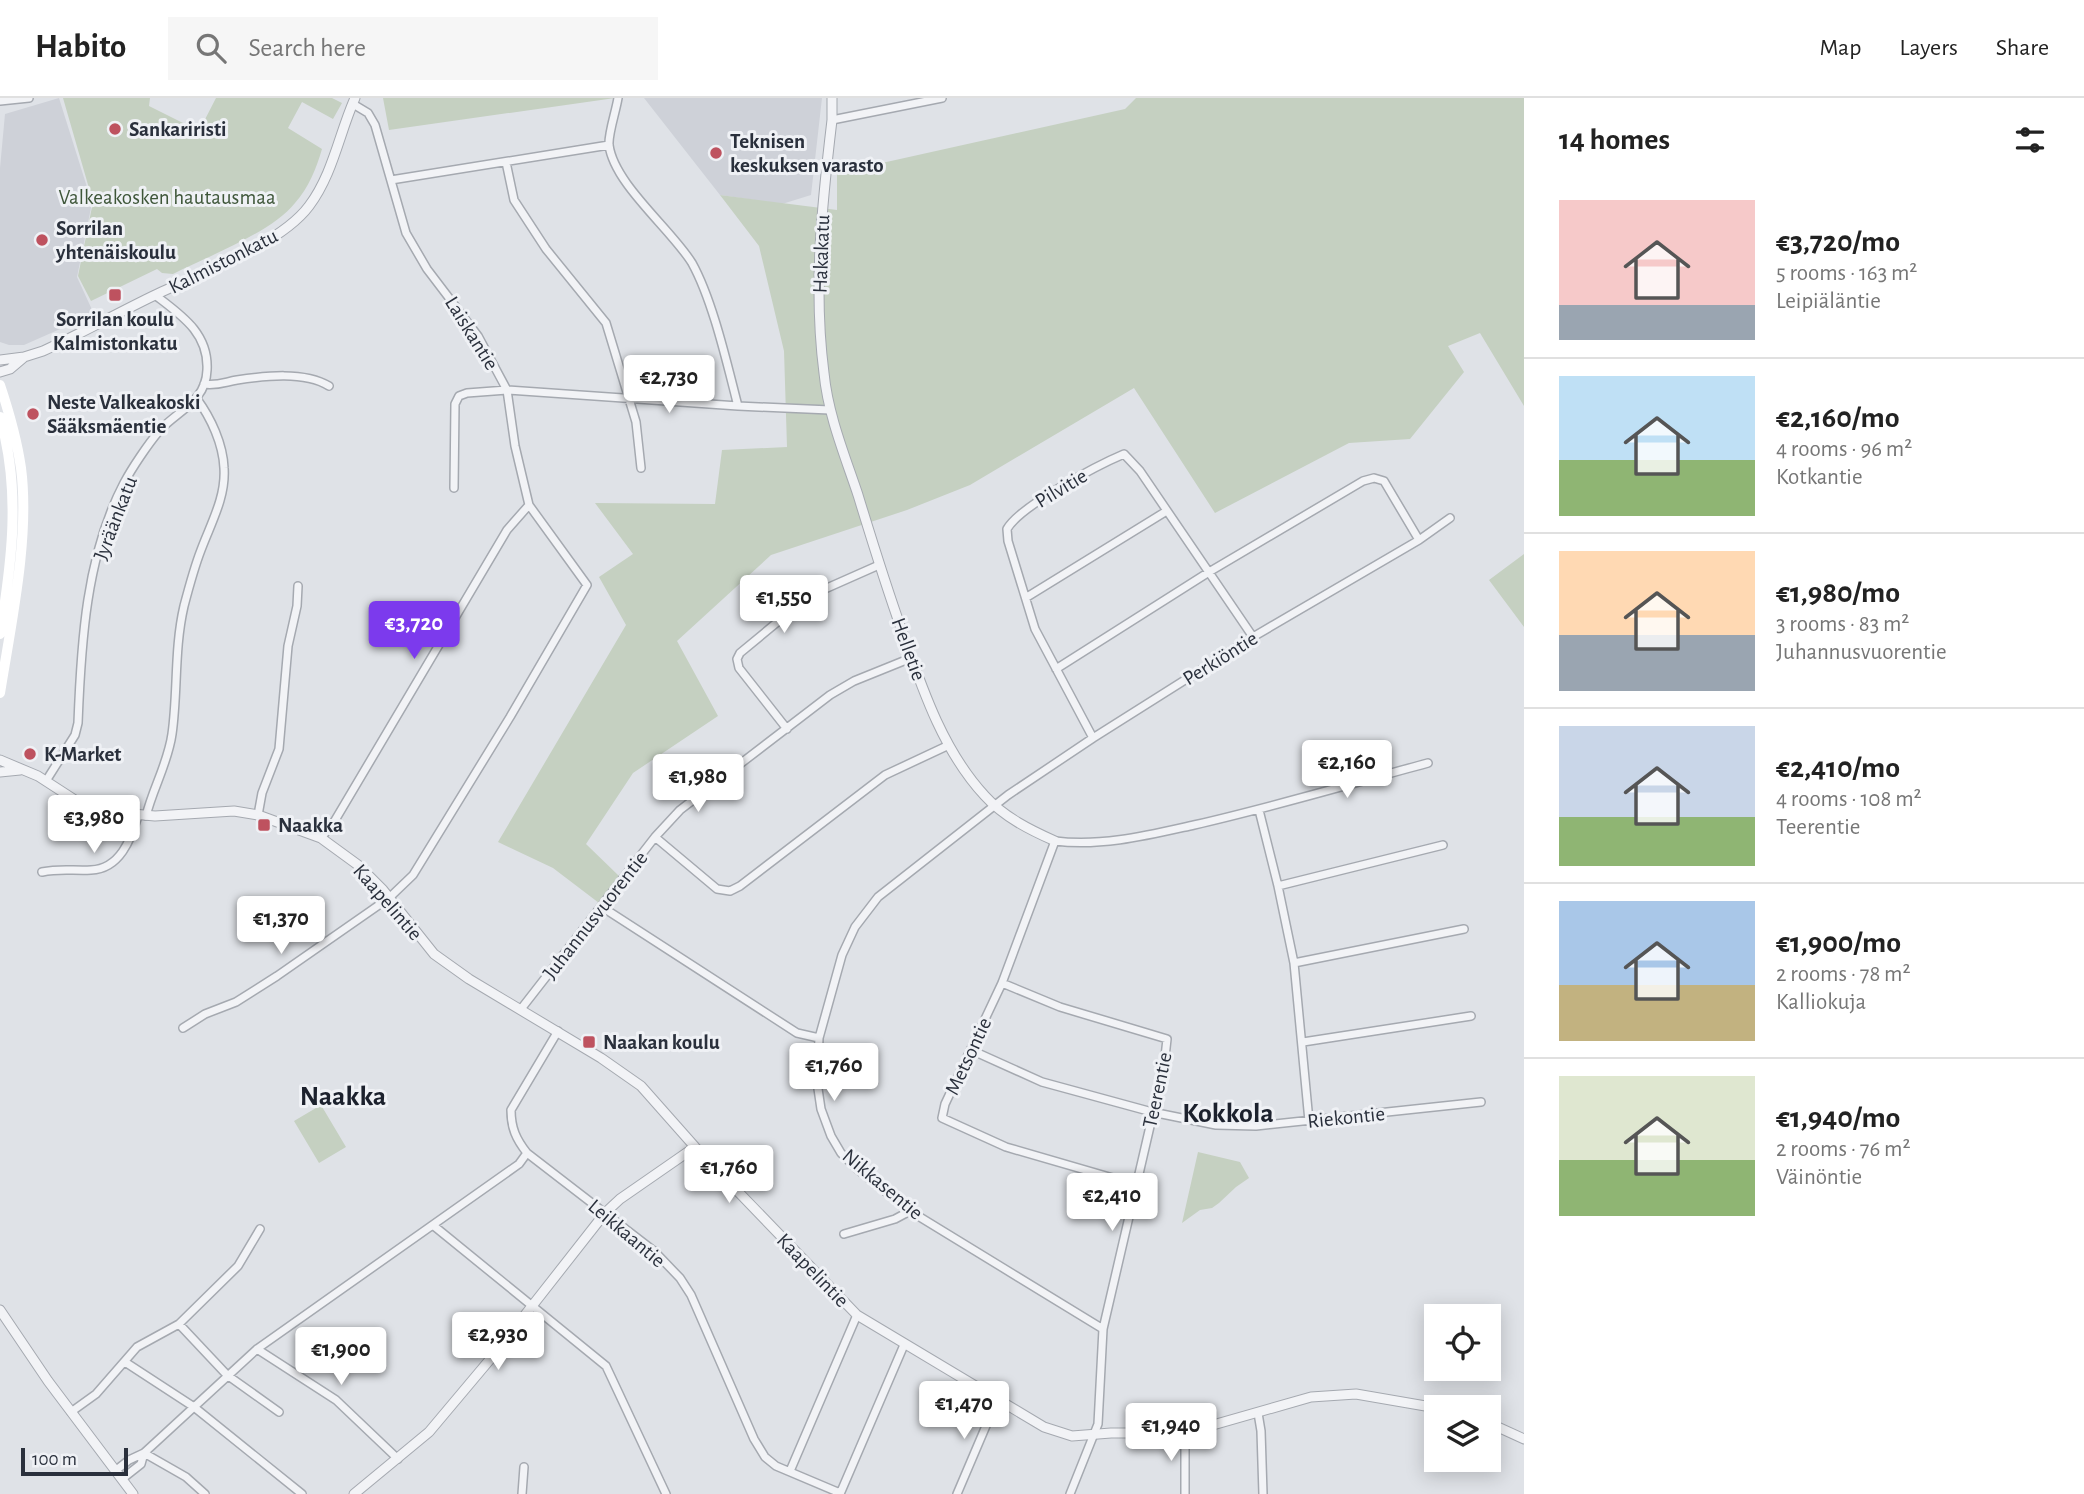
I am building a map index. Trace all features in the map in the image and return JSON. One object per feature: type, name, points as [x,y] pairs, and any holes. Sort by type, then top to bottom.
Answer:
[{"type":"main road","points":[[0,385],[16,437],[24,508],[20,556],[0,694]]},
{"type":"main road","points":[[0,417],[10,463],[14,517],[11,561],[0,635]]},
{"type":"street","points":[[0,102],[29,98]]},
{"type":"street","points":[[618,98],[609,145],[619,172],[691,262],[726,359],[738,406]]},
{"type":"street","name":"Hakakatu","points":[[830,410],[824,374],[818,270],[832,98]]},
{"type":"street","points":[[832,120],[942,98]]},
{"type":"street","name":"Laiskantie","points":[[354,101],[368,113],[375,125],[406,233],[427,269],[478,336],[507,390],[830,410]]},
{"type":"street","name":"Kalmistonkatu","points":[[0,360],[24,357],[57,345],[287,229],[308,208],[322,187],[354,101]]},
{"type":"street","points":[[391,180],[609,145]]},
{"type":"street","points":[[506,162],[514,200],[546,249],[606,323],[636,422],[641,468]]},
{"type":"street","name":"Jyräänkatu","points":[[46,781],[75,734],[78,723],[84,619],[100,550],[117,499],[124,483],[160,430],[197,399],[208,368],[205,347],[198,333],[188,320],[155,295]]},
{"type":"street","name":"Kalmistonkatu","points":[[0,372],[10,369],[24,357]]},
{"type":"street","points":[[204,384],[216,386],[236,380],[301,377],[317,379],[329,386]]},
{"type":"street","points":[[183,1028],[205,1014],[236,1002],[277,976],[389,898],[413,875],[587,585],[529,505],[515,446],[507,390],[459,396],[455,404],[454,488]]},
{"type":"street","points":[[42,873],[58,868],[94,870],[110,864],[127,847],[166,762],[172,734],[178,642],[184,610],[192,575],[220,501],[223,486],[224,467],[220,445],[207,412],[197,399]]},
{"type":"street","name":"Helletie","points":[[830,410],[911,658],[949,745],[983,795],[995,806],[1018,823],[1055,842]]},
{"type":"street","name":"Pilvitie","points":[[1093,738],[1035,629],[1008,541],[1007,529],[1017,515],[1101,464],[1124,454],[1140,471],[1165,512],[1253,637]]},
{"type":"street","points":[[1056,669],[1209,572],[1363,481],[1374,478],[1384,481],[1419,540]]},
{"type":"street","points":[[321,838],[338,816],[507,530],[529,505]]},
{"type":"street","points":[[1027,597],[1165,512]]},
{"type":"street","name":"Perkiöntie","points":[[995,806],[1093,738],[1253,637],[1419,540],[1450,518]]},
{"type":"street","points":[[787,729],[739,668],[737,659],[740,653],[809,596],[879,565]]},
{"type":"street","points":[[258,815],[262,793],[279,749],[288,646],[297,606],[298,586]]},
{"type":"street","name":"Juhannusvuorentie","points":[[521,1009],[655,837],[680,810],[830,695],[855,681],[911,658]]},
{"type":"street","points":[[655,837],[717,889],[730,891],[886,775],[949,745]]},
{"type":"street","name":"Kaapelintie","points":[[0,760],[46,781],[75,800],[110,812],[142,816],[234,811],[258,815],[321,838],[358,865],[389,898],[434,954],[469,979],[558,1031],[641,1086],[695,1147],[857,1315],[1058,1433],[1072,1436],[1185,1433],[1311,1397],[1356,1394],[1424,1406]]},
{"type":"street","points":[[1055,842],[1105,842],[1259,810],[1428,763]]},
{"type":"street","points":[[0,772],[22,769]]},
{"type":"street","name":"Nikkasentie","points":[[995,806],[894,883],[878,897],[855,928],[842,955],[819,1038],[817,1083],[821,1109],[841,1153],[911,1211],[1103,1329]]},
{"type":"street","points":[[1259,810],[1294,963],[1309,1121]]},
{"type":"street","name":"Metsontie","points":[[1055,842],[1002,983],[945,1104],[942,1118],[1006,1147],[1136,1185]]},
{"type":"street","points":[[1278,886],[1443,845]]},
{"type":"street","points":[[602,907],[797,1033],[819,1038]]},
{"type":"street","points":[[1294,963],[1464,929]]},
{"type":"street","name":"Teerentie","points":[[1002,983],[1060,1007],[1167,1039],[1164,1066],[1103,1329],[1098,1424],[1070,1494]]},
{"type":"street","points":[[1303,1042],[1471,1016]]},
{"type":"street","name":"Leikkaantie","points":[[558,1031],[510,1110],[511,1125],[517,1140],[527,1153],[654,1251],[680,1278],[691,1295],[754,1440],[765,1457],[776,1466],[840,1494]]},
{"type":"street","name":"Riekontie","points":[[971,1050],[1042,1082],[1152,1112],[1216,1125],[1256,1126],[1482,1102]]},
{"type":"street","points":[[354,1494],[429,1432],[604,1213],[695,1147]]},
{"type":"street","points":[[118,1475],[129,1461],[144,1453],[257,1349],[434,1226],[519,1164],[527,1153]]},
{"type":"street","points":[[844,1234],[895,1219],[911,1211]]},
{"type":"street","points":[[434,1226],[606,1366],[666,1494]]},
{"type":"street","points":[[71,1412],[96,1394],[137,1347],[179,1324],[238,1266],[260,1229]]},
{"type":"street","points":[[0,1310],[71,1412],[133,1494]]},
{"type":"street","points":[[790,1471],[857,1315]]},
{"type":"street","points":[[179,1324],[228,1374],[279,1412]]},
{"type":"street","points":[[840,1494],[904,1345]]},
{"type":"street","points":[[257,1349],[336,1400],[398,1459]]},
{"type":"street","points":[[125,1362],[194,1407],[302,1494]]},
{"type":"street","points":[[957,1494],[997,1399]]},
{"type":"street","points":[[1258,1413],[1261,1431],[1262,1494]]},
{"type":"street","points":[[1501,1428],[1524,1439]]},
{"type":"street","points":[[1185,1433],[1185,1494]]},
{"type":"street","points":[[144,1453],[186,1477],[205,1494]]},
{"type":"street","points":[[522,1494],[524,1467]]},
{"type":"shaded area","name":"Sorrilan yhtenäiskoulu","points":[[59,98],[92,203],[77,277],[94,314],[24,345],[9,345],[0,342],[0,168],[5,114]]},
{"type":"shaded area","points":[[644,98],[822,98],[811,195],[782,204],[720,195]]},
{"type":"green space","name":"Valkeakosken hautausmaa","points":[[63,98],[150,98],[149,106],[199,131],[216,98],[332,98],[342,103],[333,119],[302,102],[288,128],[322,149],[308,184],[284,214],[255,234],[173,274],[162,273],[157,269],[91,301],[78,276],[93,202]]},
{"type":"green space","points":[[383,98],[615,98],[389,130]]},
{"type":"green space","points":[[1136,98],[1524,98],[1524,406],[1480,333],[1448,346],[1464,372],[1410,439],[1349,443],[1215,513],[1134,388],[970,485],[907,510],[771,555],[677,641],[718,716],[633,773],[586,844],[619,876],[599,903],[553,868],[498,842],[626,625],[599,577],[633,554],[595,503],[715,504],[722,450],[787,447],[784,351],[759,246],[720,195],[837,210],[837,173],[1125,109]]},
{"type":"green space","points":[[1524,554],[1524,627],[1489,580]]},
{"type":"green space","points":[[321,1105],[346,1147],[319,1163],[294,1121]]},
{"type":"green space","points":[[1198,1152],[1240,1162],[1249,1178],[1212,1208],[1200,1210],[1182,1223]]},
{"type":"place","name":"Sankariristi","points":[[115,129]]},
{"type":"place","name":"Teknisen keskuksen varasto","points":[[716,153]]},
{"type":"place","name":"Sorrilan yhtenäiskoulu","points":[[42,240]]},
{"type":"place","name":"Sorrilan koulu Kalmistonkatu","points":[[115,295]]},
{"type":"place","name":"Neste Valkeakoski Sääksmäentie","points":[[33,414]]},
{"type":"place","name":"K-Market","points":[[30,754]]},
{"type":"place","name":"Naakka","points":[[264,825]]},
{"type":"place","name":"Naakan koulu","points":[[589,1042]]},
{"type":"district","name":"Naakka","points":[[343,1095]]},
{"type":"district","name":"Kokkola","points":[[1228,1112]]}]
